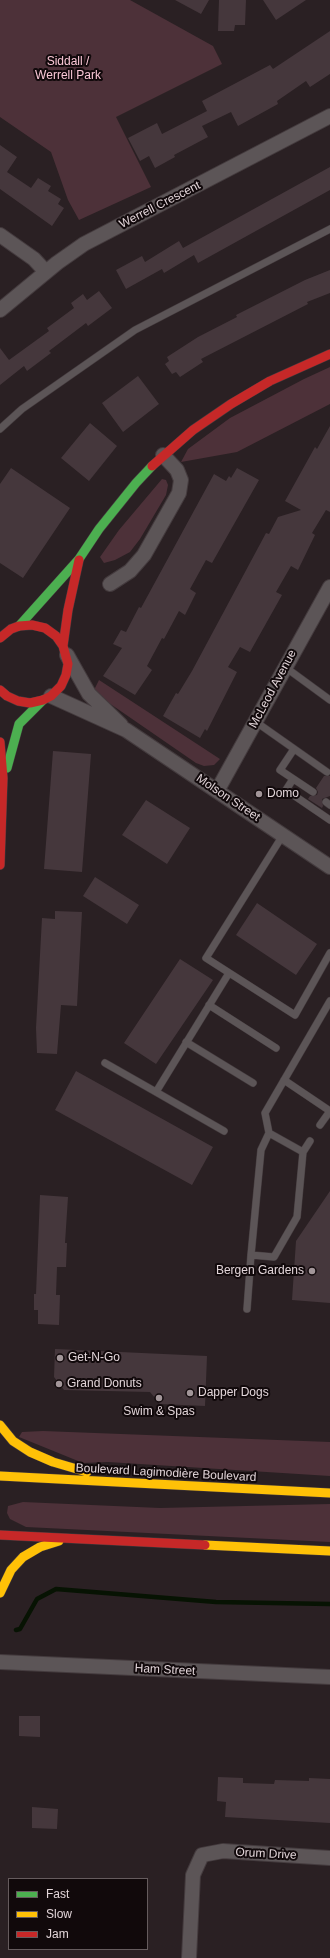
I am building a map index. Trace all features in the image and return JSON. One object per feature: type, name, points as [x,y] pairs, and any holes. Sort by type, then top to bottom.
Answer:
[{"type":"street","name":"Werrell Crescent","points":[[0,310],[68,255],[96,238],[260,154],[330,116]]},
{"type":"street","points":[[0,235],[34,259],[46,272]]},
{"type":"street","points":[[0,638],[15,628],[79,559],[117,505],[163,455],[193,430],[231,404],[270,381],[330,354]]},
{"type":"street","points":[[110,584],[130,571],[144,555],[179,494],[181,480],[177,470],[163,455]]},
{"type":"street","points":[[3,778],[19,724],[61,686],[66,675],[68,664],[65,650],[68,610],[79,559]]},
{"type":"street","name":"McLeod Avenue","points":[[217,791],[256,722],[284,667],[330,587]]},
{"type":"street","points":[[0,626],[15,628],[32,625],[45,628],[56,636],[65,650]]},
{"type":"street","name":"Molson Street","points":[[65,650],[89,694],[126,730],[330,867]]},
{"type":"street","points":[[0,690],[7,696],[18,701],[30,703],[47,698]]},
{"type":"street","name":"Molson Street","points":[[47,698],[126,730]]},
{"type":"street","points":[[0,742],[3,778],[0,865]]},
{"type":"street","points":[[0,1425],[13,1441],[30,1452],[53,1462],[121,1483]]},
{"type":"street","name":"Boulevard Lagimodière Boulevard","points":[[0,1476],[330,1493]]},
{"type":"street","points":[[0,1535],[330,1551]]},
{"type":"street","points":[[0,1593],[12,1570],[23,1557],[40,1547],[61,1540],[76,1539]]},
{"type":"street","name":"Ham Street","points":[[0,1662],[330,1677]]},
{"type":"street","name":"Orum Drive","points":[[189,1958],[193,1875],[202,1855],[223,1851],[330,1858]]},
{"type":"lane","points":[[0,429],[22,409],[135,330],[330,229]]},
{"type":"lane","points":[[284,667],[330,700]]},
{"type":"lane","points":[[256,722],[327,772]]},
{"type":"lane","points":[[294,749],[280,770],[313,792]]},
{"type":"lane","points":[[293,779],[286,790],[330,820]]},
{"type":"lane","points":[[283,835],[206,958],[295,1015],[330,953]]},
{"type":"lane","points":[[156,1092],[229,973]]},
{"type":"lane","points":[[247,1309],[261,1150],[269,1133],[265,1113],[330,1001]]},
{"type":"lane","points":[[209,1005],[276,1048]]},
{"type":"lane","points":[[186,1042],[253,1083]]},
{"type":"lane","points":[[106,1063],[224,1131]]},
{"type":"lane","points":[[284,1080],[330,1111],[320,1126]]},
{"type":"lane","points":[[269,1133],[303,1152]]},
{"type":"lane","points":[[251,1256],[274,1257],[297,1217],[303,1152],[310,1141]]},
{"type":"green space","name":"Siddall / Werrell Park","points":[[0,0],[130,0],[213,46],[222,64],[116,117],[151,187],[79,220],[68,200],[51,152],[0,117]]},
{"type":"green space","points":[[330,367],[330,404],[237,452],[181,462],[188,449],[230,418]]},
{"type":"green space","points":[[162,479],[166,480],[168,485],[166,495],[140,539],[130,552],[115,560],[104,563],[100,557],[119,530]]},
{"type":"green space","points":[[99,680],[220,759],[214,765],[204,766],[196,763],[93,692]]},
{"type":"green space","points":[[43,1431],[330,1442],[330,1476],[108,1462],[83,1463],[19,1437],[22,1432]]},
{"type":"green space","points":[[23,1502],[160,1508],[330,1504],[330,1542],[26,1527],[10,1519],[7,1513],[8,1506]]},
{"type":"building","points":[[175,0],[209,0],[201,14]]},
{"type":"building","points":[[219,0],[246,0],[245,25],[235,25],[234,31],[218,31]]},
{"type":"building","points":[[263,0],[306,0],[276,20]]},
{"type":"building","points":[[330,31],[330,74],[310,87],[306,81],[277,101],[278,104],[238,126],[231,112],[202,126],[208,137],[174,155],[175,157],[155,168],[149,156],[140,161],[128,138],[157,123],[162,134],[207,111],[202,101],[270,65],[273,69]]},
{"type":"building","points":[[0,145],[17,157],[7,172],[31,188],[38,178],[51,186],[48,191],[61,199],[58,204],[64,208],[52,226],[0,189]]},
{"type":"building","points":[[330,167],[330,190],[198,263],[194,255],[164,273],[162,269],[126,289],[116,270],[142,256],[145,262],[179,241],[183,248]]},
{"type":"building","points":[[330,270],[330,293],[307,302],[308,304],[201,359],[203,362],[180,377],[176,372],[172,374],[165,364],[169,361],[167,357],[198,337],[237,317],[236,315],[305,280]]},
{"type":"building","points":[[99,291],[112,308],[88,326],[86,323],[49,351],[51,353],[27,371],[24,366],[0,385],[0,348],[9,360],[49,331],[47,328],[74,308],[71,303],[83,294],[87,300]]},
{"type":"building","points":[[138,376],[159,404],[123,432],[102,403]]},
{"type":"building","points":[[90,423],[117,446],[89,481],[61,458]]},
{"type":"building","points":[[330,426],[330,512],[326,510],[312,533],[315,535],[298,570],[291,566],[276,592],[282,595],[250,652],[240,647],[228,667],[237,672],[207,731],[205,729],[200,738],[163,716],[176,693],[178,694],[192,671],[266,533],[269,534],[278,517],[301,510],[285,501],[315,447],[317,449]]},
{"type":"building","points":[[11,468],[70,508],[23,578],[0,563],[0,484]]},
{"type":"building","points":[[237,468],[259,480],[212,563],[206,560],[190,589],[196,593],[185,615],[179,611],[164,639],[162,638],[147,666],[152,670],[135,695],[103,676],[122,648],[113,644],[121,630],[126,632],[139,607],[141,608],[214,474],[226,481],[229,476],[231,478]]},
{"type":"building","points":[[53,751],[91,754],[82,872],[44,869]]},
{"type":"building","points":[[324,776],[330,776],[330,796],[322,799],[322,808],[308,799],[310,796],[317,795],[318,792],[316,788]]},
{"type":"building","points":[[146,800],[190,828],[167,864],[122,835]]},
{"type":"building","points":[[95,877],[139,905],[127,924],[83,896]]},
{"type":"building","points":[[257,903],[317,944],[296,975],[236,935]]},
{"type":"building","points":[[55,911],[82,912],[77,1006],[61,1005],[57,1054],[37,1053],[36,1028],[42,918],[55,919]]},
{"type":"building","points":[[180,959],[213,980],[156,1064],[124,1043]]},
{"type":"building","points":[[76,1071],[213,1147],[192,1185],[55,1110]]},
{"type":"building","name":"Bergen Gardens","points":[[330,1191],[330,1303],[292,1300],[296,1241]]},
{"type":"building","points":[[40,1195],[68,1197],[65,1243],[67,1243],[66,1267],[57,1267],[56,1295],[60,1295],[59,1325],[38,1324],[38,1310],[34,1310]]},
{"type":"building","points":[[55,1349],[207,1356],[205,1406],[160,1404],[150,1392],[64,1390],[54,1377]]},
{"type":"building","points":[[19,1716],[40,1716],[40,1737],[19,1736]]},
{"type":"building","points":[[218,1777],[243,1778],[243,1783],[274,1784],[275,1780],[309,1781],[309,1778],[330,1779],[330,1823],[225,1817],[226,1802],[217,1801]]},
{"type":"building","points":[[32,1807],[58,1809],[57,1829],[32,1828]]},
{"type":"waterway","points":[[16,1630],[20,1629],[37,1599],[56,1589],[216,1602],[330,1604]]},
{"type":"traffic: fast","points":[[19,626],[79,559],[99,529],[136,483],[152,466]]},
{"type":"traffic: fast","points":[[7,768],[19,724],[43,700]]},
{"type":"traffic: slow","points":[[0,1425],[13,1441],[30,1452],[53,1462],[87,1472]]},
{"type":"traffic: slow","points":[[0,1476],[330,1493]]},
{"type":"traffic: slow","points":[[0,1593],[11,1570],[23,1557],[40,1547],[59,1541]]},
{"type":"traffic: slow","points":[[205,1545],[330,1551]]},
{"type":"traffic: jam","points":[[152,466],[193,430],[231,404],[270,381],[330,354]]},
{"type":"traffic: jam","points":[[63,646],[68,610],[79,560]]},
{"type":"traffic: jam","points":[[0,638],[11,629],[19,626],[32,625],[45,628],[56,636],[63,646],[68,664],[66,675],[61,686],[51,696],[43,700],[30,703],[18,701],[7,696],[0,690]]},
{"type":"traffic: jam","points":[[0,742],[3,778],[0,865]]},
{"type":"traffic: jam","points":[[0,1535],[205,1545]]},
{"type":"place","name":"Domo","points":[[259,794]]},
{"type":"place","name":"Bergen Gardens","points":[[312,1271]]},
{"type":"place","name":"Get-N-Go","points":[[60,1358]]},
{"type":"place","name":"Grand Donuts","points":[[59,1384]]},
{"type":"place","name":"Dapper Dogs","points":[[190,1393]]},
{"type":"place","name":"Swim & Spas","points":[[159,1398]]}]
